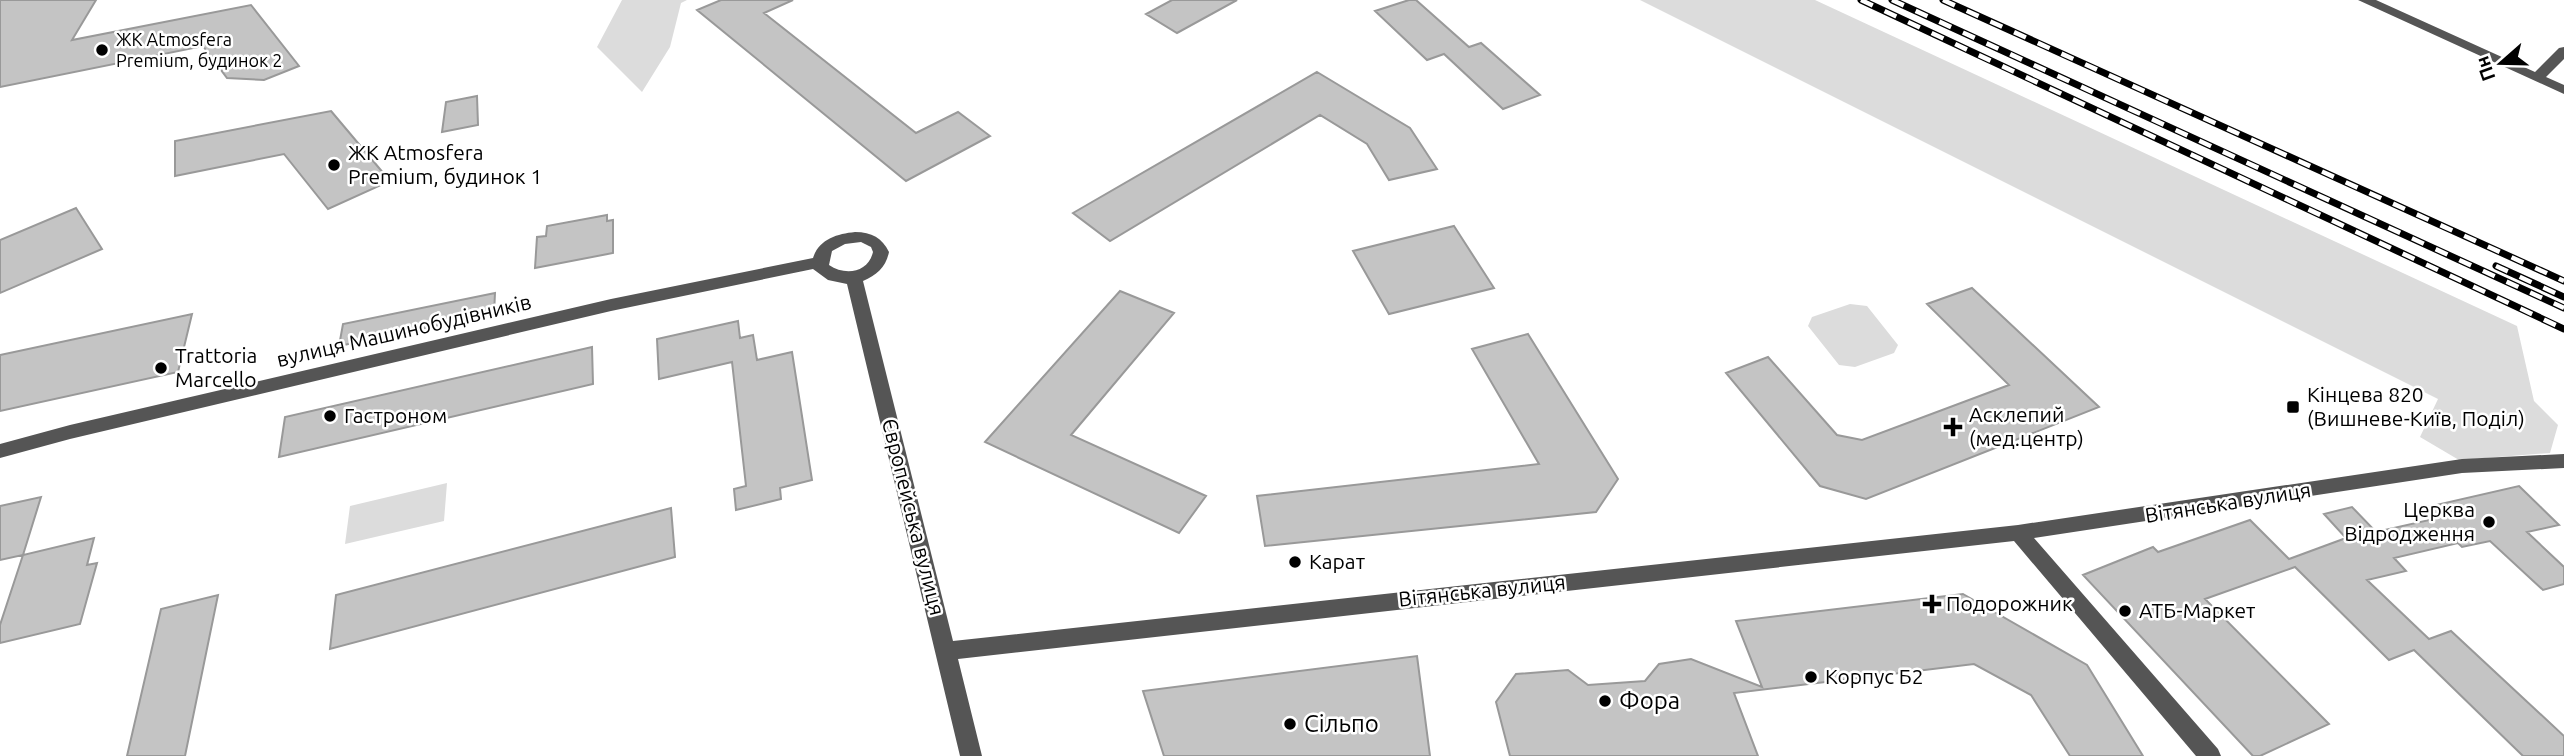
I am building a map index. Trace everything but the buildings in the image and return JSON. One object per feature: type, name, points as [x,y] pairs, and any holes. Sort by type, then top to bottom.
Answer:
[{"type":"street","points":[[2365,0],[2564,90]]},
{"type":"street","points":[[2537,78],[2564,51]]},
{"type":"street","points":[[853,236],[872,239],[878,243],[882,256],[873,269],[854,278],[826,274],[819,262],[826,248],[833,242],[853,236]]},
{"type":"street","name":"вулиця Машинобудівників","points":[[0,451],[70,432],[597,308],[819,262]]},
{"type":"street","name":"Європейська вулиця","points":[[854,278],[971,756]]},
{"type":"street","name":"Вітянська вулиця","points":[[946,651],[2018,533],[2462,466],[2564,461]]},
{"type":"street","points":[[2018,533],[2210,756]]},
{"type":"shaded area","points":[[622,0],[687,0],[681,3],[670,47],[642,92],[597,47]]},
{"type":"shaded area","points":[[1640,0],[1815,0],[2517,326],[2534,401],[2558,425],[2550,453],[2459,460],[2420,437],[2438,399]]},
{"type":"shaded area","points":[[1850,304],[1867,306],[1898,345],[1894,353],[1855,367],[1839,365],[1808,326],[1812,317]]},
{"type":"shaded area","points":[[447,483],[444,521],[345,544],[350,506]]},
{"type":"railway","points":[[1861,0],[2564,329]]},
{"type":"railway","points":[[1892,0],[2564,308]]},
{"type":"railway","points":[[1943,0],[2564,281]]},
{"type":"railway","points":[[2496,266],[2564,297]]},
{"type":"place","name":"ЖК Atmosfera Premium, будинок 2","points":[[102,50]]},
{"type":"place","name":"ЖК Atmosfera Premium, будинок 1","points":[[334,165]]},
{"type":"place","name":"Trattoria Marcello","points":[[161,368]]},
{"type":"place","name":"Кінцева 820 (Вишневе-Київ, Поділ)","points":[[2293,407]]},
{"type":"place","name":"Гастроном","points":[[330,416]]},
{"type":"place","name":"Асклепий (мед.центр)","points":[[1953,427]]},
{"type":"place","name":"Церква Відродження","points":[[2489,522]]},
{"type":"place","name":"Карат","points":[[1295,562]]},
{"type":"place","name":"Подорожник","points":[[1932,604]]},
{"type":"place","name":"АТБ-Маркет","points":[[2125,611]]},
{"type":"place","name":"Корпус Б2","points":[[1811,677]]},
{"type":"place","name":"Фора","points":[[1605,701]]},
{"type":"place","name":"Сільпо","points":[[1290,724]]}]
